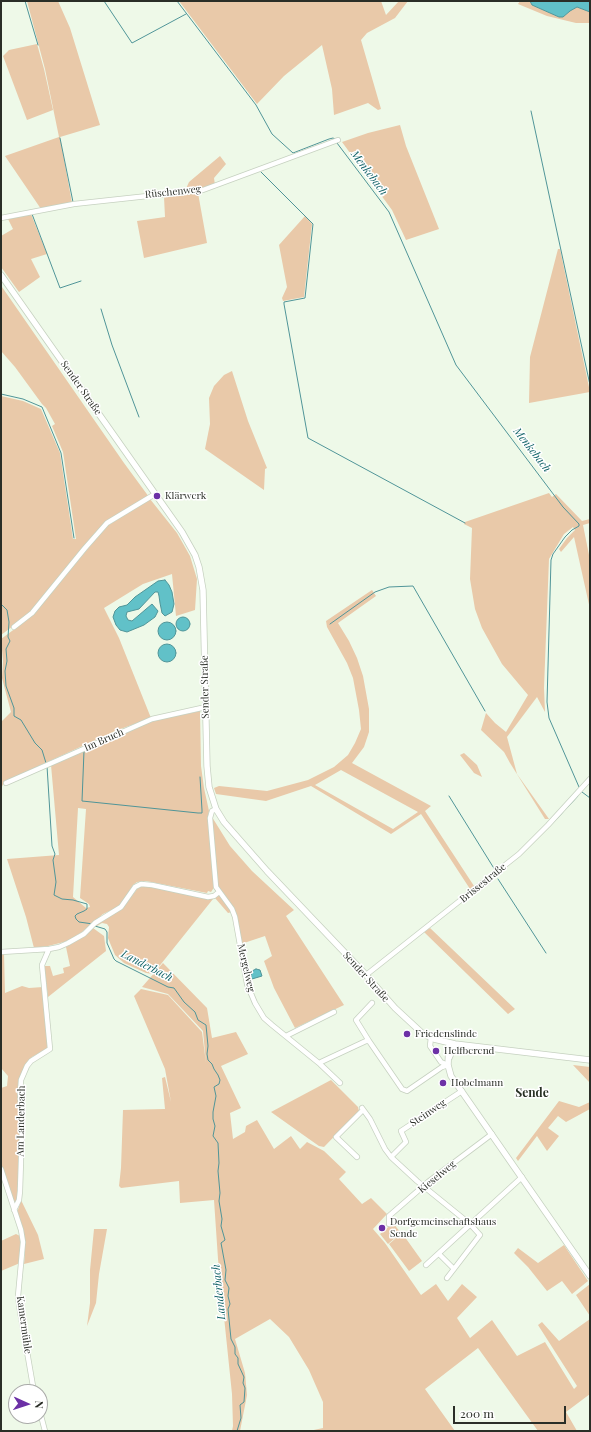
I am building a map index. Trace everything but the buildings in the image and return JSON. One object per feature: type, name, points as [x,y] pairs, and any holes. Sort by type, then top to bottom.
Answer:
[{"type":"main road","name":"Sender Straße","points":[[1,275],[186,538],[195,555],[199,567],[203,590],[207,766],[209,787],[216,809],[224,822],[395,1008],[422,1033],[452,1043],[590,1060]]},
{"type":"main road","points":[[452,1043],[448,1063],[451,1076],[590,1276]]},
{"type":"street","name":"Rüschenweg","points":[[1,218],[74,204],[204,190],[338,140]]},
{"type":"street","points":[[14,627],[38,607],[107,523],[155,494]]},
{"type":"street","name":"Im Bruch","points":[[6,783],[152,719],[206,707]]},
{"type":"street","name":"Brissestraße","points":[[366,975],[519,854],[590,779]]},
{"type":"street","points":[[1,952],[49,949],[68,943],[84,934],[95,923],[121,907],[136,887],[141,884],[208,897],[214,896],[219,892],[216,886],[210,818],[212,812],[216,809]]},
{"type":"street","name":"Mergelweg","points":[[219,892],[232,909],[235,916],[247,984],[255,1003],[264,1018],[320,1064],[340,1083]]},
{"type":"street","name":"Am Landerbach","points":[[14,1210],[19,1200],[20,1191],[22,1129],[20,1093],[22,1080],[31,1061],[50,1049],[42,965],[49,949]]},
{"type":"street","points":[[372,1003],[356,1020],[402,1089],[405,1091],[410,1090],[448,1063]]},
{"type":"street","points":[[286,1036],[334,1012]]},
{"type":"street","points":[[431,1037],[430,1046],[441,1062],[448,1063]]},
{"type":"street","points":[[320,1064],[321,1062],[366,1041],[369,1041]]},
{"type":"street","name":"Steinweg","points":[[391,1157],[406,1142],[401,1131],[462,1091]]},
{"type":"street","points":[[357,1157],[336,1137],[362,1109],[370,1119],[385,1149],[391,1157],[470,1224],[480,1235],[447,1278]]},
{"type":"street","name":"Kieselweg","points":[[389,1224],[390,1216],[424,1186],[492,1134]]},
{"type":"street","name":"Kamermühle","points":[[1,1169],[21,1230],[23,1242],[18,1296],[33,1384]]},
{"type":"street","points":[[426,1265],[522,1177]]},
{"type":"street","points":[[439,1254],[454,1269]]},
{"type":"shaded area","points":[[27,1],[58,1],[70,28],[100,125],[60,137],[72,203],[41,209],[5,156],[59,137],[45,69]]},
{"type":"shaded area","points":[[179,1],[381,1],[386,15],[399,1],[408,1],[395,18],[367,33],[361,40],[381,109],[378,110],[368,103],[334,115],[332,89],[322,45],[284,76],[257,104]]},
{"type":"shaded area","points":[[520,1],[530,1],[532,5],[559,17],[563,17],[577,7],[590,12],[590,23],[576,23],[547,16],[518,4]]},
{"type":"shaded area","points":[[37,44],[53,110],[27,120],[3,56],[9,50]]},
{"type":"shaded area","points":[[400,125],[406,146],[439,229],[406,240],[392,210],[342,142],[368,133]]},
{"type":"shaded area","points":[[220,156],[226,164],[214,178],[215,185],[203,189],[185,191],[189,182]]},
{"type":"shaded area","points":[[198,193],[207,243],[144,258],[137,221],[165,217],[164,197]]},
{"type":"shaded area","points":[[31,214],[47,254],[31,259],[40,277],[19,292],[1,267],[1,236],[13,229],[8,219]]},
{"type":"shaded area","points":[[305,216],[312,224],[304,297],[283,301],[282,298],[287,287],[279,245]]},
{"type":"shaded area","points":[[558,249],[560,249],[590,392],[529,403],[530,357]]},
{"type":"shaded area","points":[[2,287],[149,497],[103,524],[32,612],[1,635],[1,396],[23,401],[41,409],[60,453],[73,539],[76,539],[63,452],[52,426],[55,424],[46,408],[1,351]]},
{"type":"shaded area","points":[[232,371],[248,421],[267,468],[265,469],[264,490],[205,449],[210,424],[209,398],[214,386],[224,375]]},
{"type":"shaded area","points":[[549,493],[552,497],[556,494],[582,521],[590,519],[590,523],[583,525],[590,560],[590,609],[574,537],[561,552],[559,549],[575,530],[573,527],[564,534],[549,559],[544,688],[545,712],[537,697],[507,737],[517,774],[549,819],[545,819],[510,763],[504,752],[481,730],[486,713],[506,732],[528,695],[502,664],[482,628],[475,609],[470,579],[472,528],[464,524],[465,522]]},
{"type":"shaded area","points":[[150,499],[177,533],[190,556],[197,579],[195,610],[176,616],[172,574],[143,584],[104,608],[119,638],[151,718],[115,731],[4,782],[1,789],[1,722],[11,712],[2,678],[3,661],[1,639],[16,628],[53,590],[107,526]]},
{"type":"shaded area","points":[[372,590],[376,596],[338,623],[357,658],[363,676],[369,709],[369,732],[364,747],[352,763],[431,806],[425,811],[474,886],[470,889],[421,814],[391,834],[311,786],[266,801],[216,794],[214,788],[219,786],[267,791],[308,780],[334,767],[348,755],[361,729],[359,710],[353,678],[347,663],[327,627],[326,621]],"holes":[[[341,770],[418,812],[393,829],[315,785]]]},
{"type":"shaded area","points":[[200,711],[201,766],[209,811],[208,816],[215,886],[211,892],[208,891],[207,893],[146,881],[137,882],[133,885],[120,906],[103,914],[82,932],[68,941],[34,948],[26,917],[7,859],[59,855],[51,765],[152,721]],"holes":[[[78,808],[86,809],[80,898],[89,904],[90,907],[86,908],[73,897]]]},
{"type":"shaded area","points":[[464,753],[477,765],[482,777],[474,773],[460,755]]},
{"type":"shaded area","points":[[212,817],[230,846],[252,871],[294,910],[286,916],[344,1005],[295,1028],[274,988],[264,961],[272,956],[265,936],[241,944],[239,926],[218,886]]},
{"type":"shaded area","points":[[142,886],[213,899],[153,974],[146,973],[124,963],[115,955],[108,938],[109,927],[107,924],[102,923],[97,926],[95,925],[122,909],[137,889]]},
{"type":"shaded area","points":[[219,894],[232,912],[228,913],[215,898]]},
{"type":"shaded area","points":[[93,928],[104,936],[106,951],[48,997],[44,966],[50,966],[53,976],[64,973],[63,968],[70,966],[66,947]]},
{"type":"shaded area","points":[[430,928],[515,1009],[508,1014],[424,932]]},
{"type":"shaded area","points":[[1,953],[4,953],[5,993],[22,986],[29,988],[43,987],[48,1048],[32,1057],[23,1072],[18,1196],[16,1205],[14,1205],[1,1164],[1,1088],[7,1086],[8,1076],[1,1068]]},
{"type":"shaded area","points":[[163,963],[207,1008],[212,1038],[236,1032],[248,1054],[221,1066],[241,1108],[230,1113],[233,1139],[245,1132],[246,1126],[257,1120],[274,1149],[291,1136],[300,1149],[307,1142],[324,1151],[346,1172],[339,1179],[362,1204],[371,1198],[387,1214],[373,1229],[385,1243],[421,1295],[436,1284],[448,1301],[462,1284],[477,1297],[457,1318],[470,1338],[492,1320],[517,1356],[545,1342],[574,1389],[577,1386],[538,1325],[542,1322],[559,1341],[590,1319],[590,1394],[566,1412],[577,1431],[538,1431],[478,1348],[425,1389],[455,1431],[309,1431],[323,1428],[323,1402],[309,1370],[289,1337],[270,1319],[235,1339],[245,1373],[247,1395],[240,1431],[232,1431],[232,1394],[218,1259],[214,1200],[180,1203],[179,1181],[121,1188],[119,1186],[123,1110],[165,1109],[162,1078],[165,1077],[171,1102],[165,1069],[134,996],[141,989],[168,995],[202,1032],[206,1063],[203,1031],[168,994],[142,987]]},
{"type":"shaded area","points":[[573,1065],[590,1067],[590,1083]]},
{"type":"shaded area","points":[[331,1080],[358,1107],[359,1111],[324,1147],[319,1146],[271,1112]]},
{"type":"shaded area","points":[[559,1101],[579,1107],[590,1102],[590,1109],[566,1122],[558,1116],[548,1128],[559,1136],[547,1151],[537,1136],[518,1161],[516,1158]]},
{"type":"shaded area","points":[[21,1200],[38,1235],[44,1259],[24,1264],[24,1234],[17,1213]]},
{"type":"shaded area","points":[[393,1223],[401,1233],[388,1244],[380,1234]]},
{"type":"shaded area","points":[[94,1229],[107,1229],[99,1274],[96,1303],[87,1326],[90,1303],[90,1270]]},
{"type":"shaded area","points":[[402,1233],[422,1261],[409,1271],[389,1244]]},
{"type":"shaded area","points":[[16,1234],[20,1236],[22,1242],[20,1263],[1,1271],[1,1241]]},
{"type":"shaded area","points":[[564,1245],[588,1281],[572,1294],[562,1281],[547,1291],[528,1267],[514,1253],[518,1248],[538,1263]]},
{"type":"shaded area","points":[[590,1284],[590,1316],[576,1295]]},
{"type":"water","points":[[530,1],[590,1],[590,12],[577,7],[563,17],[559,17],[532,5]]},
{"type":"water","points":[[165,580],[172,592],[174,604],[172,612],[165,616],[162,613],[158,592],[155,592],[139,609],[127,612],[126,616],[128,620],[132,621],[152,604],[158,611],[155,617],[144,625],[127,632],[120,630],[113,617],[115,611],[119,607],[127,605],[135,597],[158,581]]},
{"type":"water","points":[[183,617],[188,619],[190,624],[188,629],[183,631],[178,629],[176,624],[178,619]]},
{"type":"water","points":[[167,622],[173,625],[176,631],[173,637],[167,640],[161,637],[158,631],[161,625]]},
{"type":"water","points":[[167,644],[173,647],[176,653],[173,659],[167,662],[161,659],[158,653],[161,647]]},
{"type":"water","points":[[256,969],[260,970],[262,976],[252,979],[252,971]]},
{"type":"waterway","points":[[25,1],[38,45]]},
{"type":"waterway","points":[[104,1],[132,43],[186,14]]},
{"type":"waterway","name":"Menkebach","points":[[177,1],[256,105],[272,134],[293,153],[329,139],[335,139]]},
{"type":"waterway","points":[[531,111],[590,385]]},
{"type":"waterway","points":[[60,138],[73,202]]},
{"type":"waterway","name":"Menkebach","points":[[337,143],[389,212],[456,365],[563,507],[579,524],[579,526],[565,537],[553,554],[551,560],[547,702],[549,718],[579,787]]},
{"type":"waterway","points":[[261,172],[313,224],[305,298],[284,302],[308,438],[465,523]]},
{"type":"waterway","points":[[32,214],[60,288],[81,281]]},
{"type":"waterway","points":[[101,309],[112,345],[139,417]]},
{"type":"waterway","points":[[1,394],[23,399],[42,407],[61,453],[74,538]]},
{"type":"waterway","points":[[330,624],[375,592],[389,587],[413,586],[485,711]]},
{"type":"waterway","name":"Landerbach","points":[[1,604],[7,610],[9,622],[8,637],[10,641],[6,649],[7,661],[5,671],[6,686],[14,708],[14,716],[21,720],[35,743],[42,750],[46,763]]},
{"type":"waterway","points":[[84,751],[82,801],[202,813],[200,777]]},
{"type":"waterway","name":"Landerbach","points":[[47,766],[52,846],[55,854],[53,860],[56,882],[54,895],[62,899],[87,904],[87,909],[75,916],[79,922],[93,924]]},
{"type":"waterway","name":"Menkebach","points":[[582,792],[590,798]]},
{"type":"waterway","points":[[449,796],[495,870]]},
{"type":"waterway","points":[[550,826],[578,796]]},
{"type":"waterway","points":[[498,879],[546,953]]},
{"type":"waterway","name":"Landerbach","points":[[95,926],[105,929],[107,932],[107,943],[116,961],[168,987],[174,988],[184,1002],[195,1012],[198,1020],[206,1025],[208,1060],[212,1064],[220,1080],[219,1084],[214,1087],[216,1096],[213,1112],[215,1126],[213,1136],[218,1143],[219,1201],[222,1219],[221,1226],[225,1240],[221,1243],[226,1270],[225,1280],[229,1288],[228,1296],[230,1304],[228,1309],[231,1339],[235,1347],[235,1354],[238,1358],[238,1364],[244,1377],[243,1383],[245,1388],[244,1402],[240,1405],[241,1418],[237,1431]]},
{"type":"place","name":"Klärwerk","points":[[157,496]]},
{"type":"place","name":"Friedenslinde","points":[[407,1034]]},
{"type":"place","name":"Helfberend","points":[[436,1051]]},
{"type":"place","name":"Hobelmann","points":[[443,1083]]},
{"type":"place","name":"Dorfgemeinschaftshaus Sende","points":[[382,1228]]},
{"type":"district","name":"Sende","points":[[532,1093]]}]
